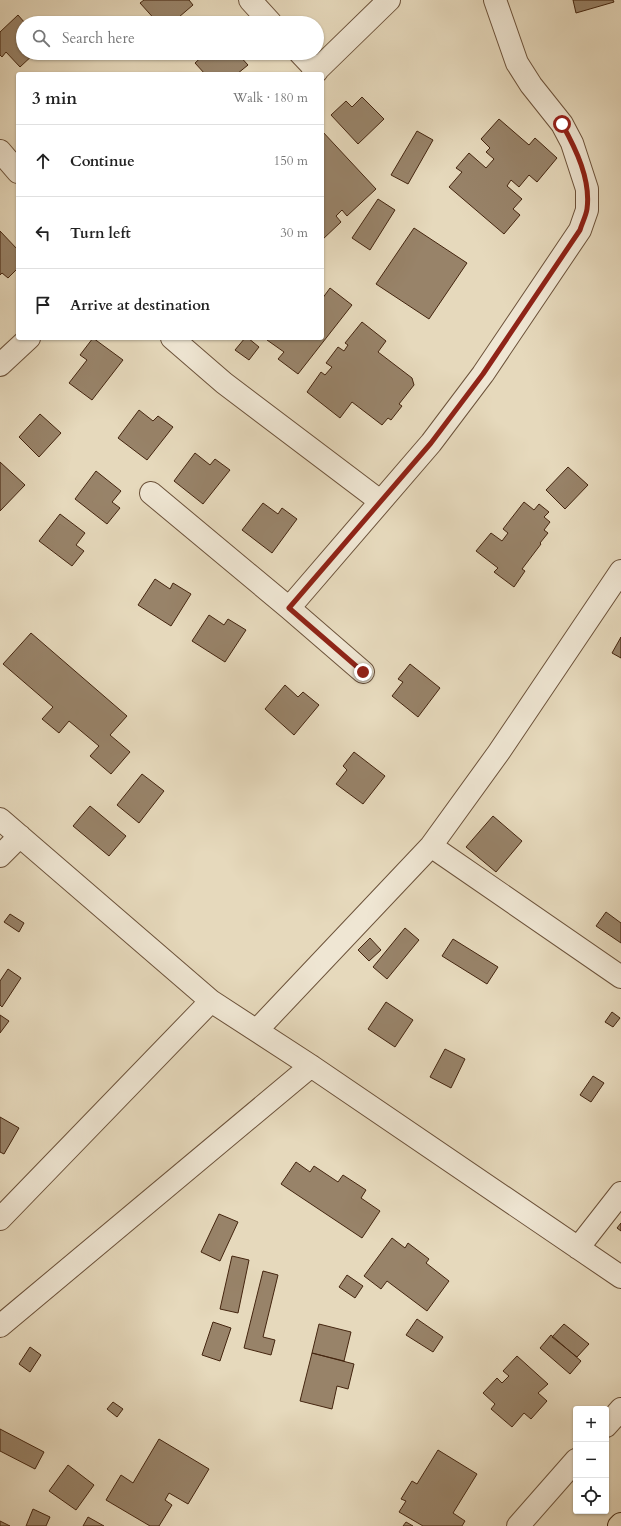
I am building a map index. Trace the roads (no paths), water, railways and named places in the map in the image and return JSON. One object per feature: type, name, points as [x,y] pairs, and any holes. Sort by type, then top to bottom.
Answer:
[{"type":"street","points":[[250,0],[265,16]]},
{"type":"street","points":[[306,60],[315,72],[389,0]]},
{"type":"street","points":[[289,608],[431,443],[483,374],[580,230],[587,210],[587,190],[572,143],[562,124],[531,85],[517,63],[495,0]]},
{"type":"street","points":[[0,151],[16,170]]},
{"type":"street","points":[[0,365],[27,340]]},
{"type":"street","points":[[174,340],[224,383],[380,501]]},
{"type":"street","points":[[151,493],[363,672]]},
{"type":"street","points":[[257,1030],[431,846],[499,752],[621,571]]},
{"type":"street","points":[[0,819],[211,1001],[312,1066],[621,1277]]},
{"type":"street","points":[[0,856],[20,836]]},
{"type":"street","points":[[431,846],[621,977]]},
{"type":"street","points":[[0,1219],[211,1001]]},
{"type":"street","points":[[0,1326],[312,1066]]},
{"type":"street","points":[[578,1248],[621,1193]]},
{"type":"street","points":[[609,1423],[621,1409]]},
{"type":"street","points":[[518,1526],[573,1463]]}]
